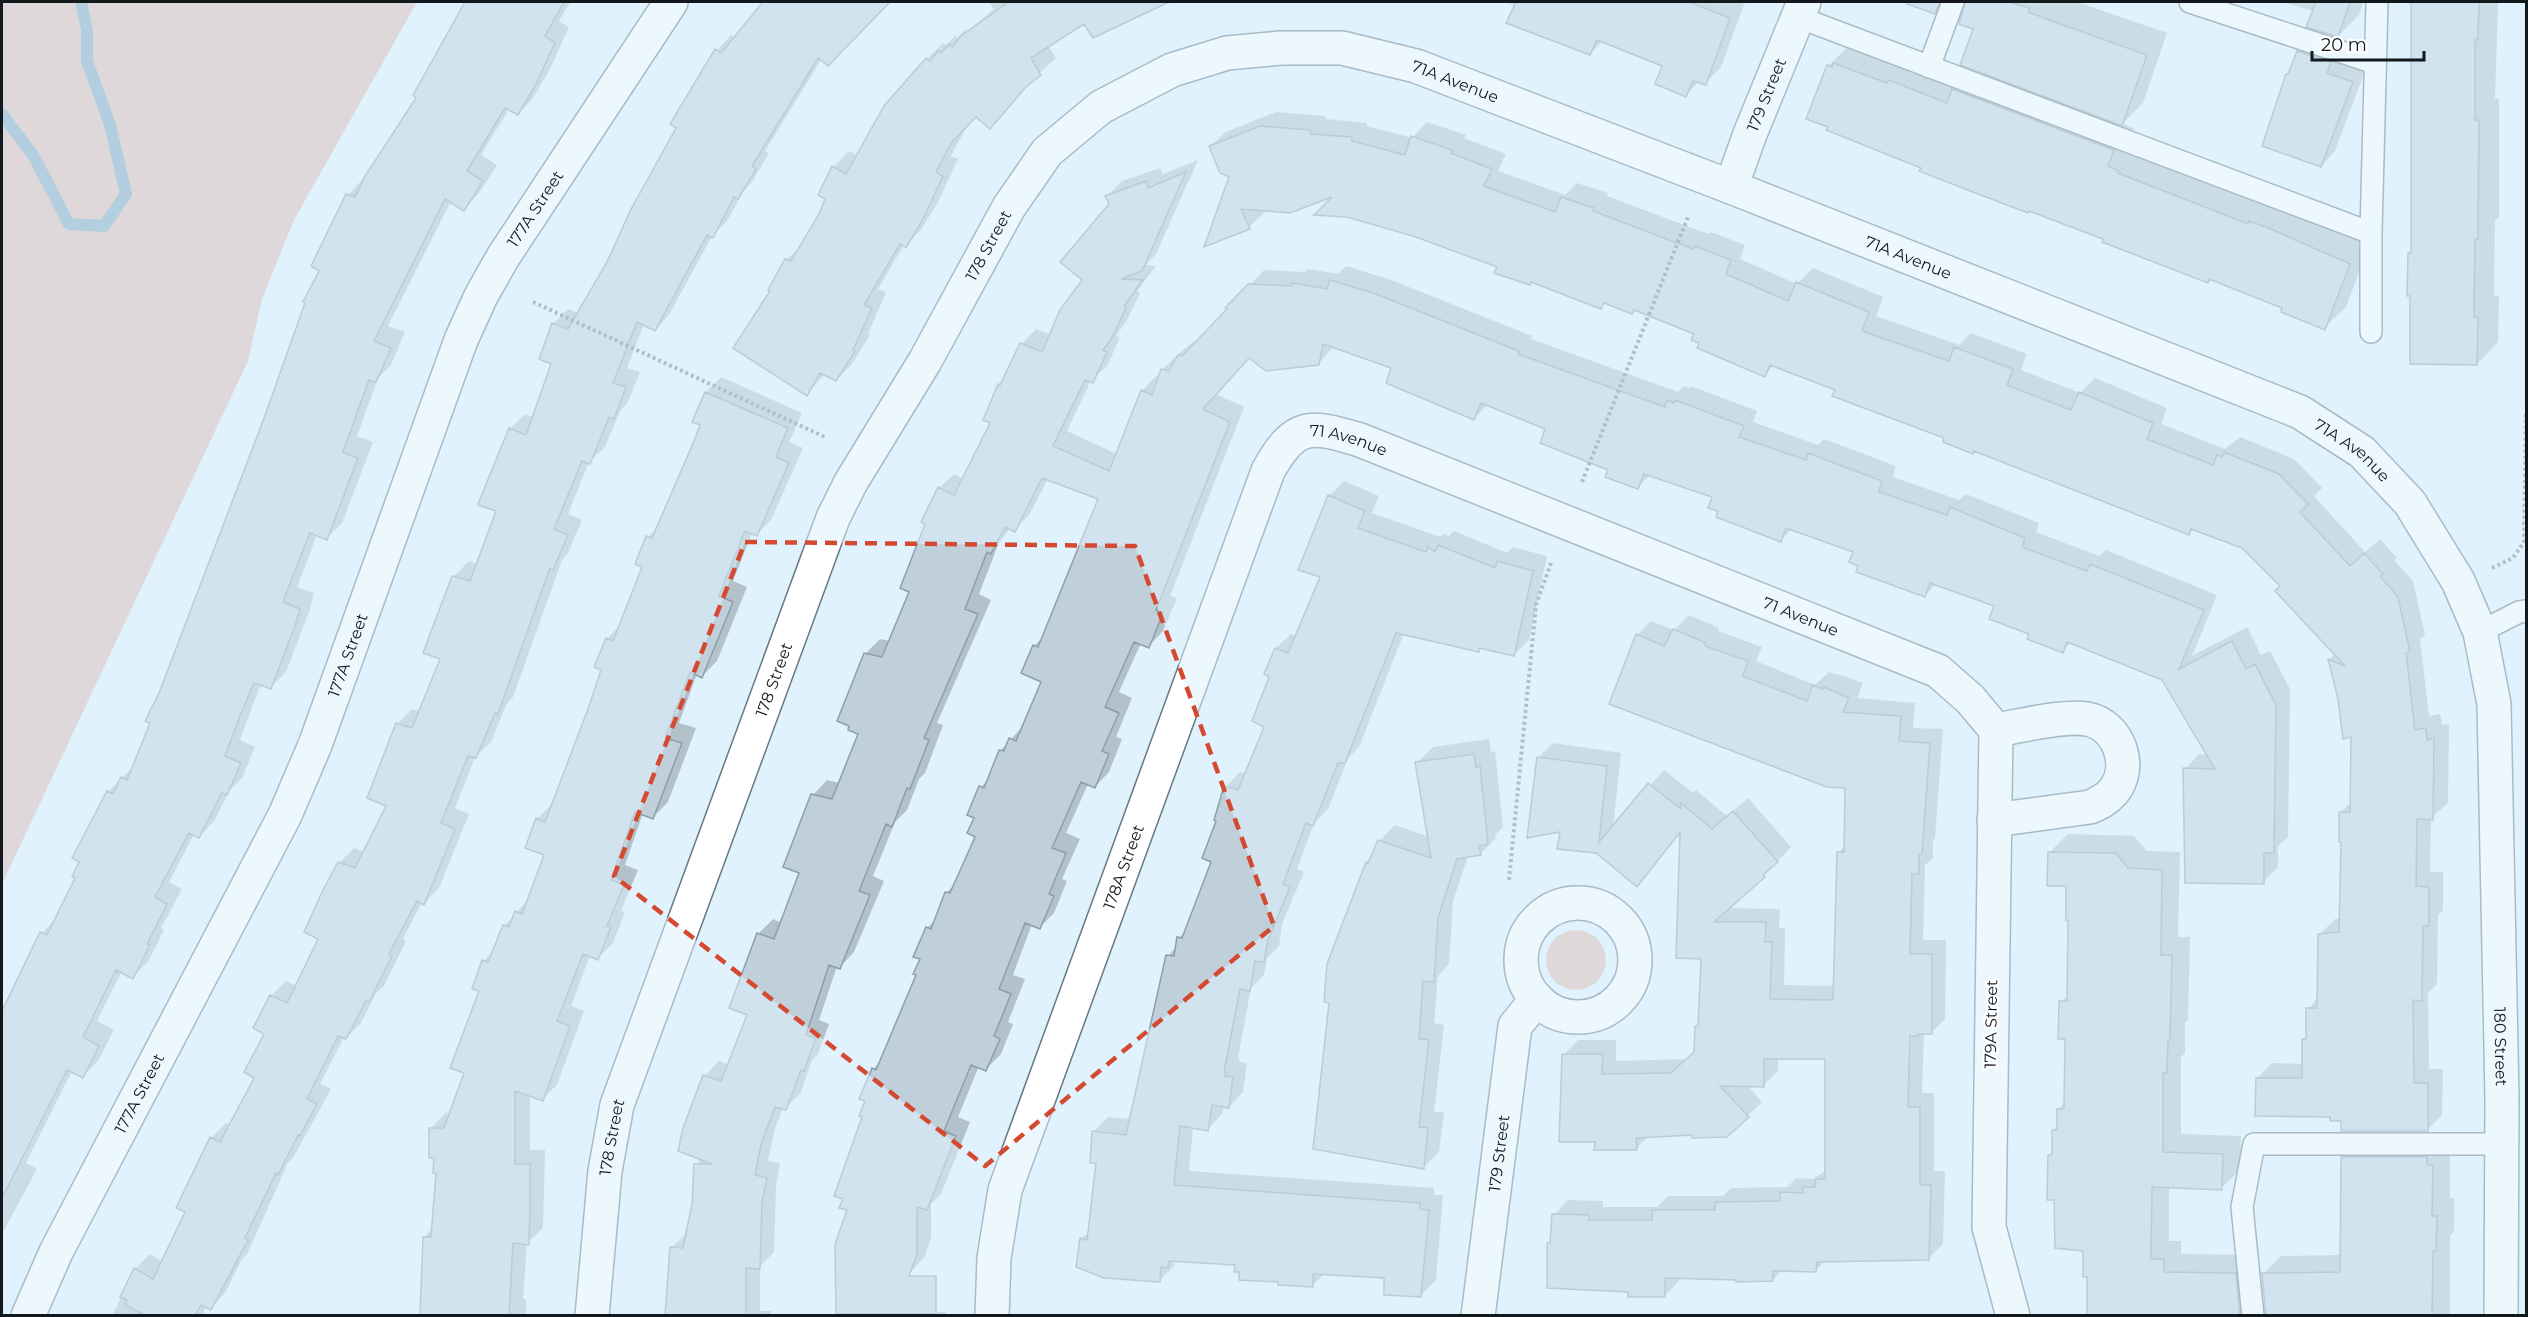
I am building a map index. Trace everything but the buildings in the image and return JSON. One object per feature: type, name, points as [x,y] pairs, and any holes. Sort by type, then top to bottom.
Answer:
[{"type":"street","name":"177A Street","points":[[28,1316],[56,1252],[285,815],[315,745],[461,340],[481,296],[503,257],[671,2]]},
{"type":"street","name":"179 Street","points":[[1731,187],[1801,9]]},
{"type":"street","name":"71A Avenue","points":[[1101,107],[1172,70],[1227,54],[1281,48],[1342,48],[1416,66],[1731,187],[2300,412],[2362,452],[2410,503],[2458,581],[2480,633],[2494,704],[2495,777]]},
{"type":"street","name":"178 Street","points":[[592,1316],[605,1171],[618,1105],[833,518],[851,482],[925,361],[1009,207],[1047,152],[1101,107]]},
{"type":"street","name":"71 Avenue","points":[[1298,432],[1325,430],[1360,440],[1938,671],[1970,699],[1996,730]]},
{"type":"street","name":"178A Street","points":[[992,1316],[994,1258],[1001,1213],[1005,1190],[1020,1145],[1113,898],[1268,471],[1281,447],[1298,432]]},
{"type":"street","points":[[1994,820],[2090,807],[2104,801],[2114,791],[2121,778],[2123,763],[2121,748],[2113,736],[2102,726],[2089,720],[2074,718],[1996,730]]},
{"type":"street","name":"179A Street","points":[[1996,730],[1989,1227],[2013,1316]]},
{"type":"street","name":"180 Street","points":[[2495,777],[2514,1144],[2501,1316]]},
{"type":"street","name":"179 Street","points":[[1478,1316],[1515,1026],[1537,999]]},
{"type":"lane","points":[[1929,67],[1953,2]]},
{"type":"lane","points":[[2190,2],[2375,63]]},
{"type":"lane","points":[[2372,332],[2377,2]]},
{"type":"lane","points":[[1801,9],[1929,67],[2372,233]]},
{"type":"lane","points":[[2480,633],[2518,612],[2526,611]]},
{"type":"lane","points":[[2253,1316],[2242,1206],[2254,1144],[2514,1144]]},
{"type":"path","points":[[1582,482],[1688,218]]},
{"type":"path","points":[[533,302],[827,438]]},
{"type":"path","points":[[2488,570],[2513,558],[2524,542],[2526,411]]},
{"type":"path","points":[[1509,880],[1536,605],[1551,563]]},
{"type":"highlighted area","points":[[745,542],[1135,546],[1274,926],[985,1166],[614,876]]},
{"type":"shaded area","points":[[2,2],[417,2],[294,220],[262,299],[248,361],[2,884]]},
{"type":"shaded area","points":[[1576,930],[1593,935],[1601,943],[1606,960],[1601,977],[1593,985],[1576,990],[1559,985],[1551,977],[1546,960],[1551,943],[1559,935]]},
{"type":"waterway","points":[[2,114],[33,155],[69,224],[104,226],[126,194],[110,125],[87,61],[87,30],[81,2]]}]
